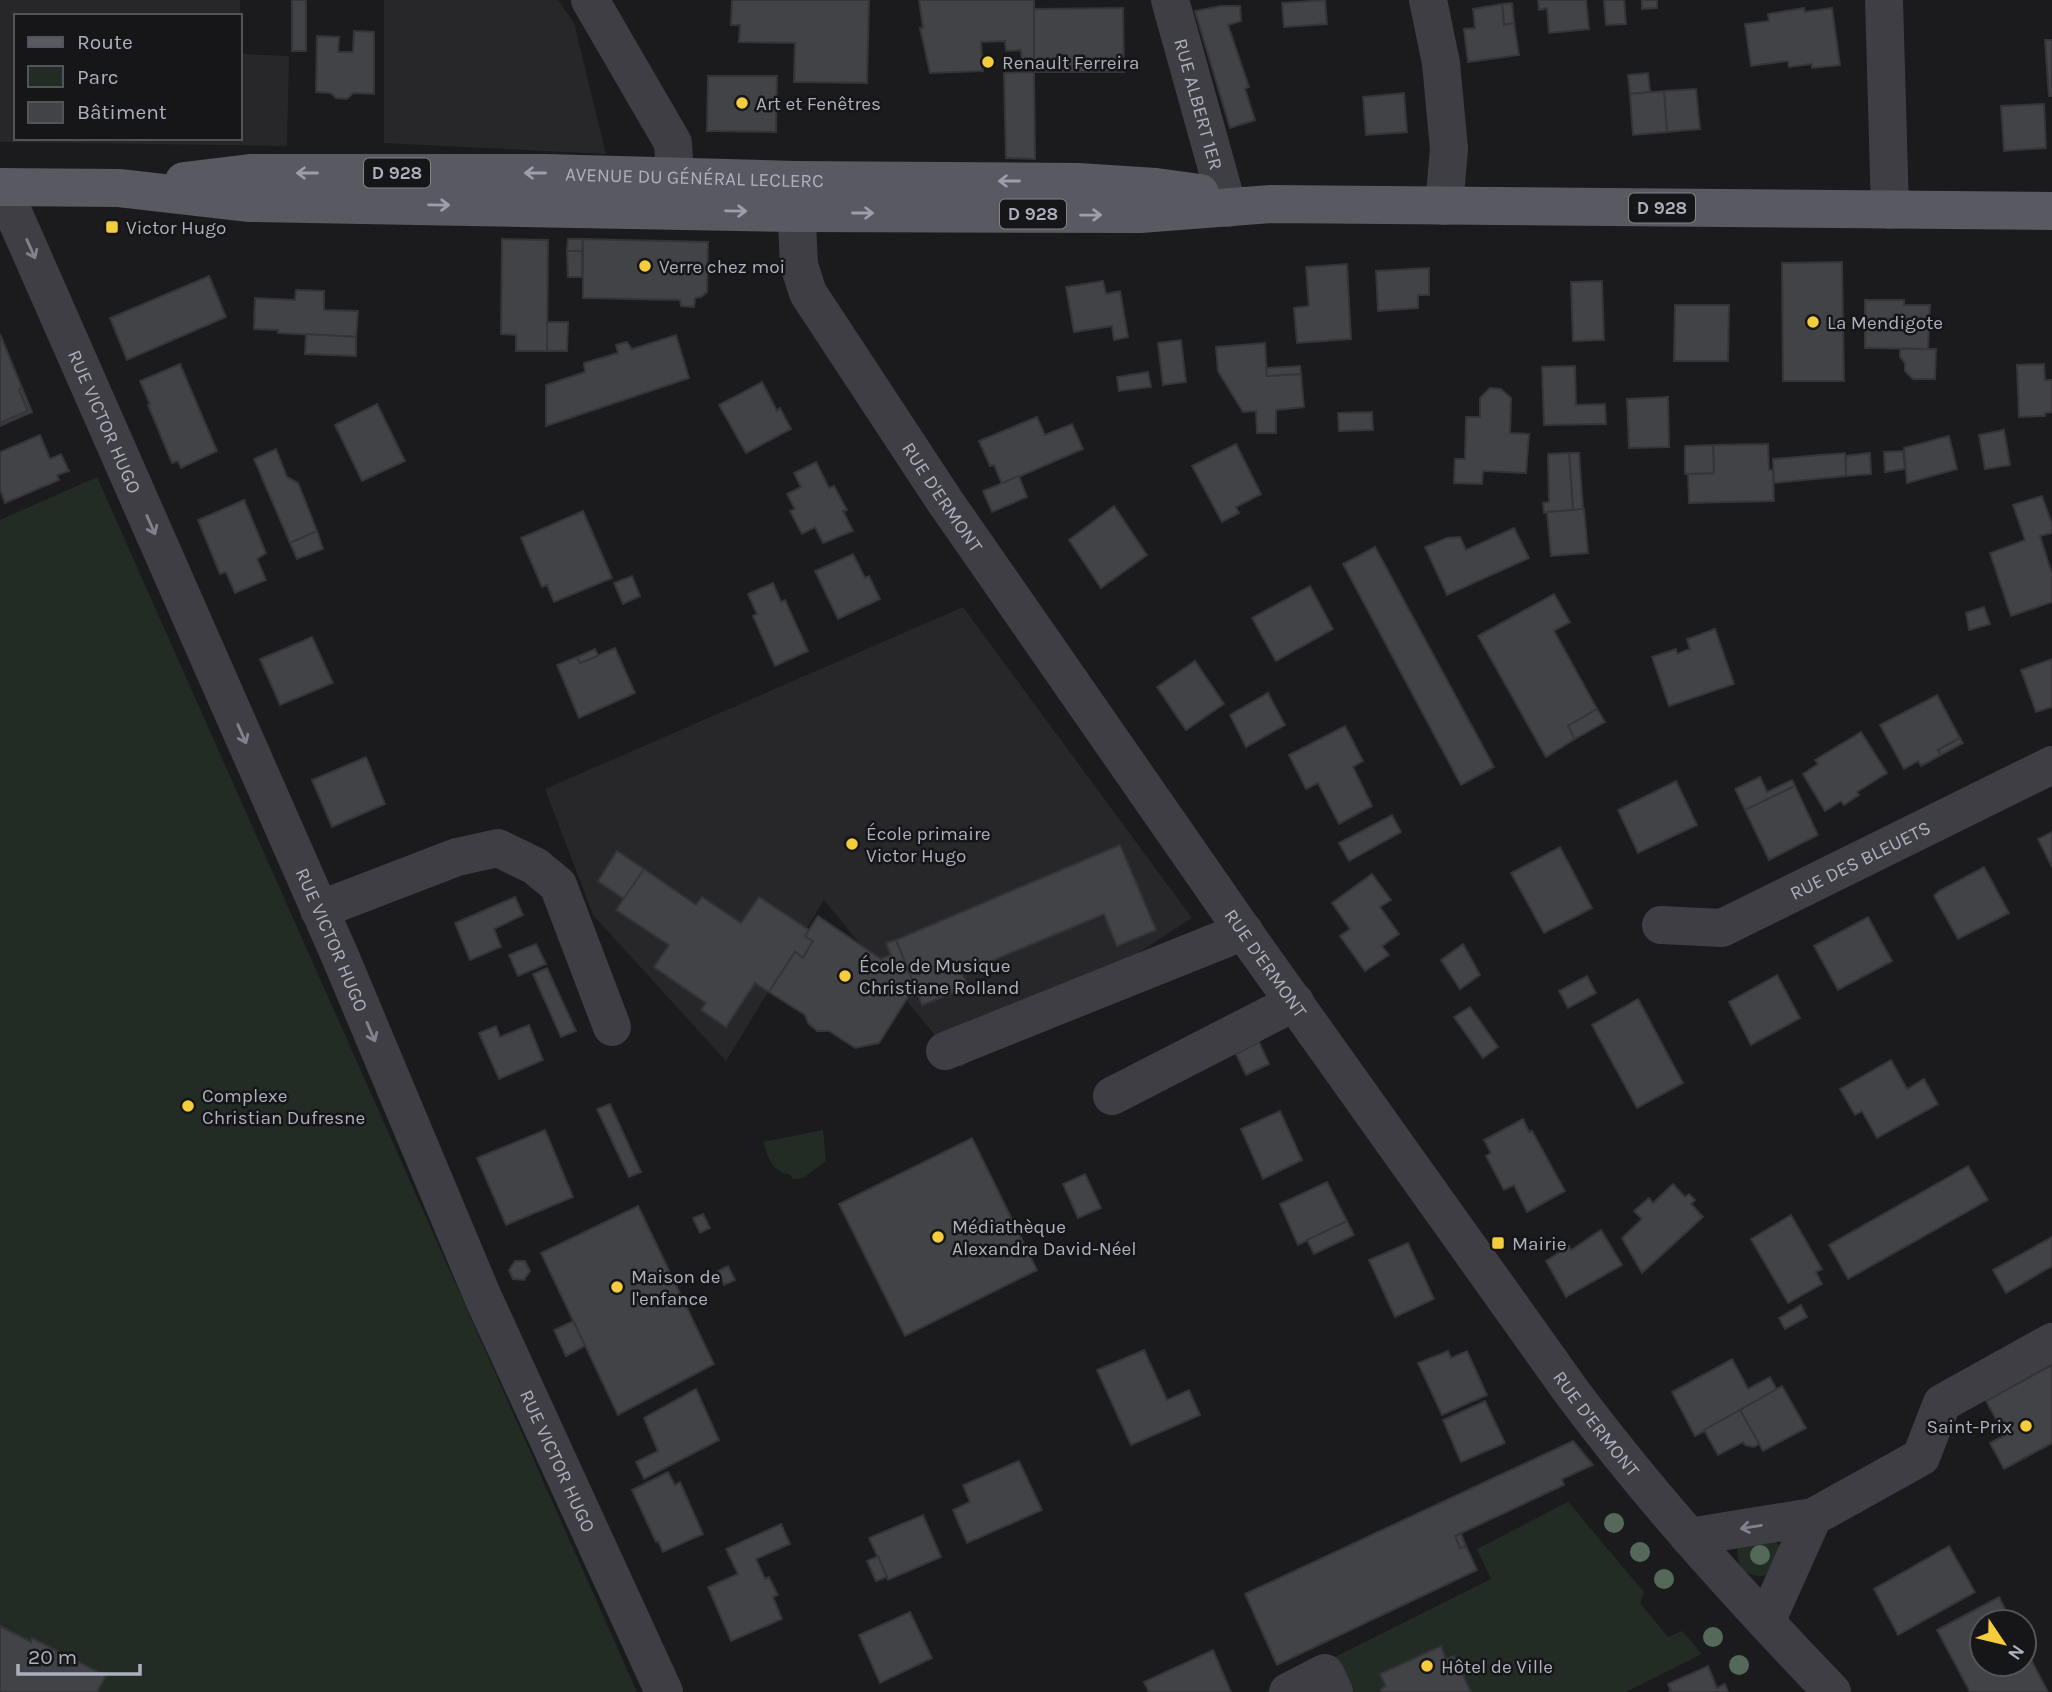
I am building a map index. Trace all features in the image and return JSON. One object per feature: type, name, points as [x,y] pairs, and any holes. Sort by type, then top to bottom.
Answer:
[{"type":"main road","name":"AVENUE DU GÉNÉRAL LECLERC","points":[[1,187],[119,188],[250,203],[677,194],[795,196],[1100,215],[1227,202],[2052,211]]},
{"type":"street","points":[[590,0],[669,134],[673,143],[677,194]]},
{"type":"street","name":"RUE ALBERT 1ER","points":[[1170,0],[1227,202]]},
{"type":"street","points":[[1428,0],[1441,62],[1449,149],[1444,206]]},
{"type":"street","points":[[1884,0],[1890,210]]},
{"type":"street","name":"RUE VICTOR HUGO","points":[[1,187],[319,910],[482,1295],[664,1692]]},
{"type":"street","name":"RUE D'ERMONT","points":[[795,196],[802,279],[821,314],[944,500],[1244,931],[1571,1391],[1689,1536],[1832,1692]]},
{"type":"street","name":"RUE DES BLEUETS","points":[[1661,925],[1722,928],[2052,765]]},
{"type":"street","points":[[319,910],[457,857],[498,848],[535,866],[558,885],[612,1027]]},
{"type":"street","points":[[945,1051],[1244,931]]},
{"type":"street","points":[[1112,1096],[1295,1002]]},
{"type":"street","points":[[1689,1536],[1813,1517],[1922,1457],[1942,1403],[2052,1342]]},
{"type":"street","points":[[1766,1622],[1813,1517]]},
{"type":"street","points":[[1288,1692],[1325,1673],[1334,1692]]},
{"type":"shaded area","points":[[0,0],[240,0],[240,14],[14,14],[14,140],[242,140],[242,54],[289,56],[287,146],[0,142]]},
{"type":"shaded area","points":[[384,0],[558,0],[574,23],[606,154],[384,143]]},
{"type":"shaded area","name":"École primaire Victor Hugo","points":[[963,607],[1192,918],[961,1067],[824,900],[726,1061],[593,915],[545,789]]},
{"type":"green space","name":"Complexe Christian Dufresne","points":[[97,477],[637,1692],[0,1692],[0,520]]},
{"type":"green space","points":[[823,1130],[826,1161],[803,1178],[793,1179],[790,1174],[779,1171],[769,1158],[763,1142]]},
{"type":"green space","points":[[1568,1502],[1644,1592],[1640,1603],[1668,1637],[1682,1631],[1702,1654],[1626,1692],[1265,1692],[1491,1579],[1477,1549]]},
{"type":"green space","points":[[1776,1541],[1780,1547],[1771,1574],[1756,1576],[1745,1571],[1737,1554],[1738,1546]]},
{"type":"building","points":[[292,0],[306,0],[306,51],[292,51]]},
{"type":"building","points":[[732,0],[869,0],[867,83],[794,82],[795,43],[739,42],[740,25],[731,25]]},
{"type":"building","points":[[919,0],[1034,0],[1034,63],[1022,64],[1021,50],[1006,51],[1005,41],[981,42],[983,71],[930,73],[920,28],[923,28]]},
{"type":"building","points":[[1325,0],[1327,24],[1284,27],[1282,3]]},
{"type":"building","points":[[1538,0],[1586,0],[1589,29],[1549,33],[1547,8],[1539,10]]},
{"type":"building","points":[[1604,0],[1624,0],[1626,24],[1606,25]]},
{"type":"building","points":[[1642,0],[1657,0],[1657,8],[1642,9]]},
{"type":"building","points":[[1512,3],[1514,23],[1504,25],[1502,4]]},
{"type":"building","points":[[1502,4],[1504,25],[1514,23],[1519,55],[1468,62],[1464,29],[1475,28],[1473,9]]},
{"type":"building","points":[[1240,6],[1241,21],[1228,25],[1249,87],[1245,89],[1255,120],[1230,128],[1195,11]]},
{"type":"building","points":[[1123,8],[1124,72],[1034,72],[1034,9]]},
{"type":"building","points":[[1804,8],[1805,12],[1832,8],[1840,65],[1789,67],[1788,61],[1751,66],[1745,24],[1769,21],[1768,14]]},
{"type":"building","points":[[354,31],[374,32],[374,94],[353,93],[347,99],[336,98],[331,93],[316,92],[317,36],[339,37],[338,52],[353,52]]},
{"type":"building","points":[[2045,40],[2052,40],[2052,96],[2049,96]]},
{"type":"building","points":[[1034,72],[1035,159],[1006,158],[1004,73]]},
{"type":"building","points":[[1648,73],[1650,92],[1630,94],[1628,75]]},
{"type":"building","name":"Art et Fenêtres","points":[[708,76],[777,76],[776,132],[707,131]]},
{"type":"building","points":[[1696,89],[1700,129],[1667,132],[1664,91]]},
{"type":"building","points":[[1664,91],[1667,132],[1633,135],[1630,94]]},
{"type":"building","points":[[1404,93],[1407,132],[1366,135],[1363,97]]},
{"type":"building","points":[[2044,104],[2046,148],[2004,151],[2001,106]]},
{"type":"building","points":[[502,239],[548,240],[547,351],[516,351],[516,335],[501,334]]},
{"type":"building","points":[[568,239],[583,239],[582,251],[567,251]]},
{"type":"building","name":"Verre chez moi","points":[[583,239],[708,242],[707,292],[695,298],[694,307],[681,306],[680,300],[583,298]]},
{"type":"building","points":[[567,251],[582,251],[582,277],[568,277]]},
{"type":"building","name":"La Mendigote","points":[[1842,262],[1844,381],[1783,381],[1782,263]]},
{"type":"building","points":[[1347,264],[1351,339],[1297,343],[1294,308],[1309,306],[1306,267]]},
{"type":"building","points":[[1429,268],[1429,295],[1418,295],[1418,308],[1378,311],[1376,271]]},
{"type":"building","points":[[209,276],[226,317],[127,360],[110,318]]},
{"type":"building","points":[[1103,281],[1106,294],[1120,291],[1128,337],[1114,340],[1112,326],[1074,332],[1066,287]]},
{"type":"building","points":[[1602,281],[1604,340],[1573,341],[1571,282]]},
{"type":"building","points":[[296,290],[324,291],[324,310],[358,311],[356,337],[278,333],[278,330],[254,329],[255,298],[295,300]]},
{"type":"building","points":[[1865,300],[1904,300],[1904,305],[1930,305],[1928,349],[1865,348]]},
{"type":"building","points":[[1675,305],[1729,305],[1728,361],[1674,361]]},
{"type":"building","points":[[547,322],[568,322],[567,351],[547,351]]},
{"type":"building","points":[[0,334],[22,388],[19,389],[28,411],[0,423]]},
{"type":"building","points":[[306,334],[356,337],[356,356],[305,354]]},
{"type":"building","points":[[676,335],[689,378],[546,426],[546,385],[585,372],[584,363],[618,353],[616,345],[627,342],[632,349]]},
{"type":"building","points":[[1181,340],[1186,382],[1163,385],[1158,343]]},
{"type":"building","points":[[1265,343],[1267,376],[1301,374],[1304,407],[1276,410],[1276,433],[1257,433],[1256,411],[1243,412],[1218,371],[1216,347]]},
{"type":"building","points":[[1900,349],[1936,349],[1935,379],[1913,379],[1905,371]]},
{"type":"building","points":[[180,364],[217,451],[181,468],[178,461],[172,463],[140,381]]},
{"type":"building","points":[[2044,364],[2045,380],[2052,380],[2052,412],[2045,413],[2045,416],[2019,417],[2017,365]]},
{"type":"building","points":[[1300,366],[1301,374],[1267,376],[1266,368]]},
{"type":"building","points":[[1575,366],[1576,405],[1605,404],[1606,424],[1544,425],[1542,367]]},
{"type":"building","points":[[1148,372],[1151,387],[1119,391],[1117,377]]},
{"type":"building","points":[[762,382],[777,411],[780,408],[791,429],[746,453],[719,405]]},
{"type":"building","points":[[22,388],[32,412],[0,426],[0,423],[28,411],[19,389]]},
{"type":"building","points":[[1490,388],[1501,389],[1511,398],[1510,433],[1529,434],[1526,473],[1483,471],[1482,484],[1454,483],[1455,459],[1465,459],[1466,417],[1480,417],[1480,398]]},
{"type":"building","points":[[1668,397],[1669,447],[1629,448],[1627,399]]},
{"type":"building","points":[[377,404],[405,461],[362,481],[335,425]]},
{"type":"building","points":[[1372,412],[1373,430],[1339,431],[1338,413]]},
{"type":"building","points":[[1037,417],[1045,435],[1072,424],[1083,449],[1002,484],[979,441]]},
{"type":"building","points":[[2004,430],[2010,465],[1985,469],[1979,435]]},
{"type":"building","points":[[40,435],[50,459],[61,454],[69,471],[57,475],[59,480],[5,503],[0,489],[0,452]]},
{"type":"building","points":[[1949,436],[1957,469],[1907,483],[1904,448]]},
{"type":"building","points":[[1236,444],[1261,494],[1236,507],[1239,513],[1222,522],[1192,466]]},
{"type":"building","points":[[1768,444],[1769,470],[1773,470],[1774,501],[1689,503],[1688,474],[1714,473],[1713,445]]},
{"type":"building","points":[[1713,445],[1714,473],[1685,474],[1685,446]]},
{"type":"building","points":[[276,449],[287,477],[298,483],[317,531],[290,543],[254,459]]},
{"type":"building","points":[[1903,451],[1905,469],[1885,472],[1884,452]]},
{"type":"building","points":[[1569,453],[1579,453],[1583,509],[1573,510]]},
{"type":"building","points":[[1569,453],[1573,510],[1544,513],[1543,503],[1549,502],[1548,454]]},
{"type":"building","points":[[1845,453],[1846,476],[1774,483],[1773,459]]},
{"type":"building","points":[[1870,453],[1871,474],[1846,476],[1846,456]]},
{"type":"building","points":[[816,462],[829,488],[834,486],[847,510],[843,511],[853,531],[823,543],[815,527],[802,534],[790,511],[795,509],[787,494],[801,487],[794,473]]},
{"type":"building","points":[[1019,476],[1027,497],[992,512],[983,491]]},
{"type":"building","points":[[2042,496],[2052,524],[2052,533],[2040,536],[2052,574],[2052,602],[2011,616],[1990,553],[2025,540],[2013,505]]},
{"type":"building","points":[[244,500],[266,553],[257,559],[266,580],[235,593],[226,572],[220,574],[198,520]]},
{"type":"building","points":[[1114,506],[1147,555],[1101,588],[1069,540]]},
{"type":"building","points":[[1584,509],[1588,553],[1551,556],[1547,512]]},
{"type":"building","points":[[583,511],[612,578],[554,602],[547,585],[542,587],[521,538]]},
{"type":"building","points":[[1514,528],[1529,558],[1447,595],[1425,547],[1447,538],[1460,537],[1466,550]]},
{"type":"building","points":[[317,531],[323,549],[297,559],[290,543]]},
{"type":"building","points":[[1375,547],[1494,767],[1461,785],[1343,564]]},
{"type":"building","points":[[853,554],[865,578],[869,576],[880,599],[838,619],[815,571]]},
{"type":"building","points":[[632,576],[640,596],[623,604],[614,583]]},
{"type":"building","points":[[773,583],[781,602],[785,600],[808,651],[775,666],[753,616],[757,614],[748,594]]},
{"type":"building","points":[[1310,586],[1333,629],[1276,661],[1252,618]]},
{"type":"building","points":[[1554,594],[1570,622],[1554,631],[1597,709],[1568,726],[1575,739],[1546,757],[1478,636]]},
{"type":"building","points":[[1984,607],[1990,624],[1969,630],[1966,613]]},
{"type":"building","points":[[1715,629],[1734,684],[1669,706],[1652,657],[1676,649],[1677,654],[1690,649],[1687,639]]},
{"type":"building","points":[[312,637],[333,683],[280,705],[260,659]]},
{"type":"building","points":[[615,648],[635,693],[579,718],[557,665],[577,657],[580,663]]},
{"type":"building","points":[[595,649],[598,656],[580,663],[577,657]]},
{"type":"building","points":[[2052,659],[2052,707],[2036,712],[2021,670]]},
{"type":"building","points":[[1195,661],[1224,704],[1186,730],[1157,687]]},
{"type":"building","points":[[1268,693],[1285,725],[1246,747],[1230,715]]},
{"type":"building","points":[[1937,695],[1960,738],[1938,750],[1941,755],[1921,766],[1918,761],[1904,769],[1880,725]]},
{"type":"building","points":[[1597,709],[1605,722],[1575,739],[1568,726]]},
{"type":"building","points":[[1345,726],[1363,761],[1353,767],[1372,806],[1339,824],[1318,783],[1306,789],[1289,755]]},
{"type":"building","points":[[1861,732],[1887,773],[1857,792],[1859,795],[1844,805],[1841,801],[1825,811],[1803,774],[1818,764],[1815,760]]},
{"type":"building","points":[[1960,738],[1963,743],[1941,755],[1938,750]]},
{"type":"building","points":[[366,757],[385,804],[332,827],[312,780]]},
{"type":"building","points":[[1760,777],[1767,792],[1792,780],[1795,786],[1745,810],[1735,789]]},
{"type":"building","points":[[1676,781],[1697,825],[1638,853],[1618,810]]},
{"type":"building","points":[[1795,786],[1818,835],[1769,860],[1745,810]]},
{"type":"building","points":[[1392,815],[1401,832],[1349,861],[1339,843]]},
{"type":"building","points":[[2052,832],[2052,867],[2038,839]]},
{"type":"building","points":[[1120,845],[1156,930],[1117,946],[1104,914],[962,973],[968,987],[922,1005],[896,940]]},
{"type":"building","points":[[1560,847],[1592,908],[1544,933],[1511,873]]},
{"type":"building","points":[[617,851],[644,869],[624,899],[598,881]]},
{"type":"building","points":[[1984,867],[2009,913],[1958,939],[1934,896]]},
{"type":"building","points":[[644,869],[696,905],[702,897],[741,923],[759,897],[809,930],[805,936],[813,941],[803,958],[795,952],[769,992],[755,983],[726,1027],[701,1010],[706,1003],[654,967],[669,945],[616,910]]},
{"type":"building","points":[[1372,874],[1391,900],[1380,907],[1399,934],[1382,946],[1389,955],[1365,971],[1340,936],[1350,929],[1332,903]]},
{"type":"building","points":[[515,897],[523,915],[494,929],[501,947],[470,960],[455,923]]},
{"type":"building","name":"École de Musique Christiane Rolland","points":[[818,916],[881,959],[891,955],[886,943],[896,940],[918,994],[908,997],[879,1043],[855,1048],[829,1031],[817,1031],[808,1023],[805,1015],[769,992],[795,952],[803,958],[813,941],[805,936]]},
{"type":"building","points":[[1868,917],[1892,961],[1838,990],[1814,946]]},
{"type":"building","points":[[536,944],[546,964],[518,976],[509,955]]},
{"type":"building","points":[[1463,944],[1480,975],[1460,989],[1441,960]]},
{"type":"building","points":[[547,968],[576,1031],[561,1037],[533,974]]},
{"type":"building","points":[[1777,975],[1800,1018],[1751,1045],[1729,1002]]},
{"type":"building","points":[[1587,976],[1596,993],[1568,1008],[1559,991]]},
{"type":"building","points":[[1638,999],[1683,1083],[1637,1108],[1592,1025]]},
{"type":"building","points":[[1470,1007],[1498,1047],[1483,1058],[1454,1017]]},
{"type":"building","points":[[529,1025],[543,1060],[499,1079],[479,1033],[496,1026],[500,1037]]},
{"type":"building","points":[[1259,1042],[1269,1064],[1246,1075],[1236,1054]]},
{"type":"building","points":[[1891,1060],[1907,1089],[1924,1079],[1938,1104],[1877,1138],[1862,1111],[1855,1115],[1840,1089]]},
{"type":"building","points":[[610,1104],[641,1172],[629,1177],[597,1109]]},
{"type":"building","points":[[1280,1111],[1302,1160],[1263,1179],[1241,1129]]},
{"type":"building","points":[[1523,1119],[1565,1191],[1527,1212],[1514,1185],[1504,1190],[1486,1156],[1491,1153],[1484,1140]]},
{"type":"building","points":[[545,1130],[573,1197],[506,1225],[477,1158]]},
{"type":"building","name":"Médiathèque Alexandra David-Néel","points":[[972,1138],[1037,1270],[905,1336],[839,1204]]},
{"type":"building","points":[[1968,1166],[1988,1200],[1848,1279],[1829,1245]]},
{"type":"building","points":[[1085,1174],[1101,1208],[1078,1218],[1063,1184]]},
{"type":"building","points":[[1327,1182],[1347,1221],[1298,1245],[1280,1204]]},
{"type":"building","points":[[1673,1184],[1685,1197],[1689,1194],[1695,1200],[1691,1204],[1703,1217],[1642,1273],[1622,1238],[1642,1219],[1634,1211],[1649,1198],[1653,1203]]},
{"type":"building","name":"Maison de l'enfance","points":[[638,1206],[714,1364],[618,1415],[541,1253]]},
{"type":"building","points":[[703,1214],[710,1228],[700,1233],[693,1218]]},
{"type":"building","points":[[1791,1215],[1822,1269],[1816,1272],[1822,1284],[1788,1303],[1751,1239]]},
{"type":"building","points":[[1347,1221],[1354,1235],[1314,1254],[1307,1240]]},
{"type":"building","points":[[1601,1230],[1622,1265],[1566,1297],[1546,1261],[1569,1246],[1571,1250]]},
{"type":"building","points":[[2052,1237],[2052,1266],[2006,1293],[1993,1270]]},
{"type":"building","points":[[1408,1243],[1434,1299],[1395,1317],[1369,1260]]},
{"type":"building","points":[[515,1261],[525,1261],[530,1271],[524,1280],[513,1279],[509,1270]]},
{"type":"building","points":[[728,1266],[735,1280],[724,1285],[718,1271]]},
{"type":"building","points":[[1801,1305],[1807,1317],[1785,1329],[1779,1318]]},
{"type":"building","points":[[573,1321],[585,1346],[566,1356],[554,1330]]},
{"type":"building","points":[[1144,1350],[1167,1400],[1189,1390],[1200,1415],[1131,1445],[1097,1370]]},
{"type":"building","points":[[1448,1351],[1451,1358],[1467,1351],[1487,1395],[1442,1415],[1418,1363]]},
{"type":"building","points":[[1732,1359],[1748,1389],[1770,1377],[1777,1390],[1695,1436],[1672,1392]]},
{"type":"building","name":"Saint-Prix","points":[[2052,1365],[2052,1443],[2004,1469],[1990,1443],[2005,1435],[1986,1401]]},
{"type":"building","points":[[1782,1386],[1806,1428],[1763,1451],[1740,1410]]},
{"type":"building","points":[[696,1389],[719,1440],[644,1479],[636,1462],[658,1451],[644,1418]]},
{"type":"building","points":[[1485,1401],[1505,1443],[1461,1462],[1443,1420]]},
{"type":"building","points":[[1740,1410],[1759,1444],[1754,1447],[1743,1442],[1718,1455],[1704,1430]]},
{"type":"building","points":[[1573,1441],[1593,1465],[1562,1479],[1564,1485],[1455,1536],[1460,1548],[1466,1546],[1477,1570],[1277,1665],[1245,1594]]},
{"type":"building","points":[[1019,1461],[1042,1510],[967,1543],[953,1510],[970,1502],[963,1485]]},
{"type":"building","points":[[668,1472],[675,1485],[680,1482],[703,1534],[663,1552],[632,1490]]},
{"type":"building","points":[[923,1515],[941,1557],[888,1580],[869,1538]]},
{"type":"building","points":[[781,1524],[790,1544],[756,1559],[765,1579],[769,1577],[778,1595],[773,1597],[782,1619],[731,1641],[708,1587],[738,1574],[726,1549]]},
{"type":"building","points":[[1461,1534],[1466,1546],[1460,1548],[1455,1536]]},
{"type":"building","points":[[1949,1546],[1975,1592],[1898,1635],[1874,1589]]},
{"type":"building","points":[[878,1556],[887,1577],[876,1581],[867,1561]]},
{"type":"building","points":[[1999,1597],[2005,1608],[1978,1608]]},
{"type":"building","points":[[910,1612],[932,1658],[880,1683],[859,1635]]},
{"type":"building","points":[[1968,1614],[1968,1678],[2038,1678],[2038,1673],[2048,1692],[1970,1692],[1937,1630]]},
{"type":"building","points":[[0,1626],[31,1642],[32,1638],[106,1676],[97,1692],[0,1692]]},
{"type":"building","name":"Hôtel de Ville","points":[[1441,1646],[1446,1659],[1454,1656],[1471,1692],[1382,1692],[1381,1689],[1386,1686],[1380,1674]]},
{"type":"building","points":[[1213,1650],[1231,1692],[1149,1692],[1144,1682]]},
{"type":"building","points":[[1708,1666],[1717,1688],[1725,1684],[1728,1692],[1668,1692],[1671,1691],[1668,1684]]},
{"type":"place","name":"Renault Ferreira","points":[[988,62]]},
{"type":"place","name":"Art et Fenêtres","points":[[742,103]]},
{"type":"place","name":"Victor Hugo","points":[[112,227]]},
{"type":"place","name":"Verre chez moi","points":[[645,266]]},
{"type":"place","name":"La Mendigote","points":[[1813,322]]},
{"type":"place","name":"École primaire Victor Hugo","points":[[852,844]]},
{"type":"place","name":"École de Musique Christiane Rolland","points":[[845,976]]},
{"type":"place","name":"Complexe Christian Dufresne","points":[[188,1106]]},
{"type":"place","name":"Médiathèque Alexandra David-Néel","points":[[938,1237]]},
{"type":"place","name":"Mairie","points":[[1498,1243]]},
{"type":"place","name":"Maison de l'enfance","points":[[617,1287]]},
{"type":"place","name":"Saint-Prix","points":[[2026,1426]]},
{"type":"place","name":"Hôtel de Ville","points":[[1427,1666]]}]
